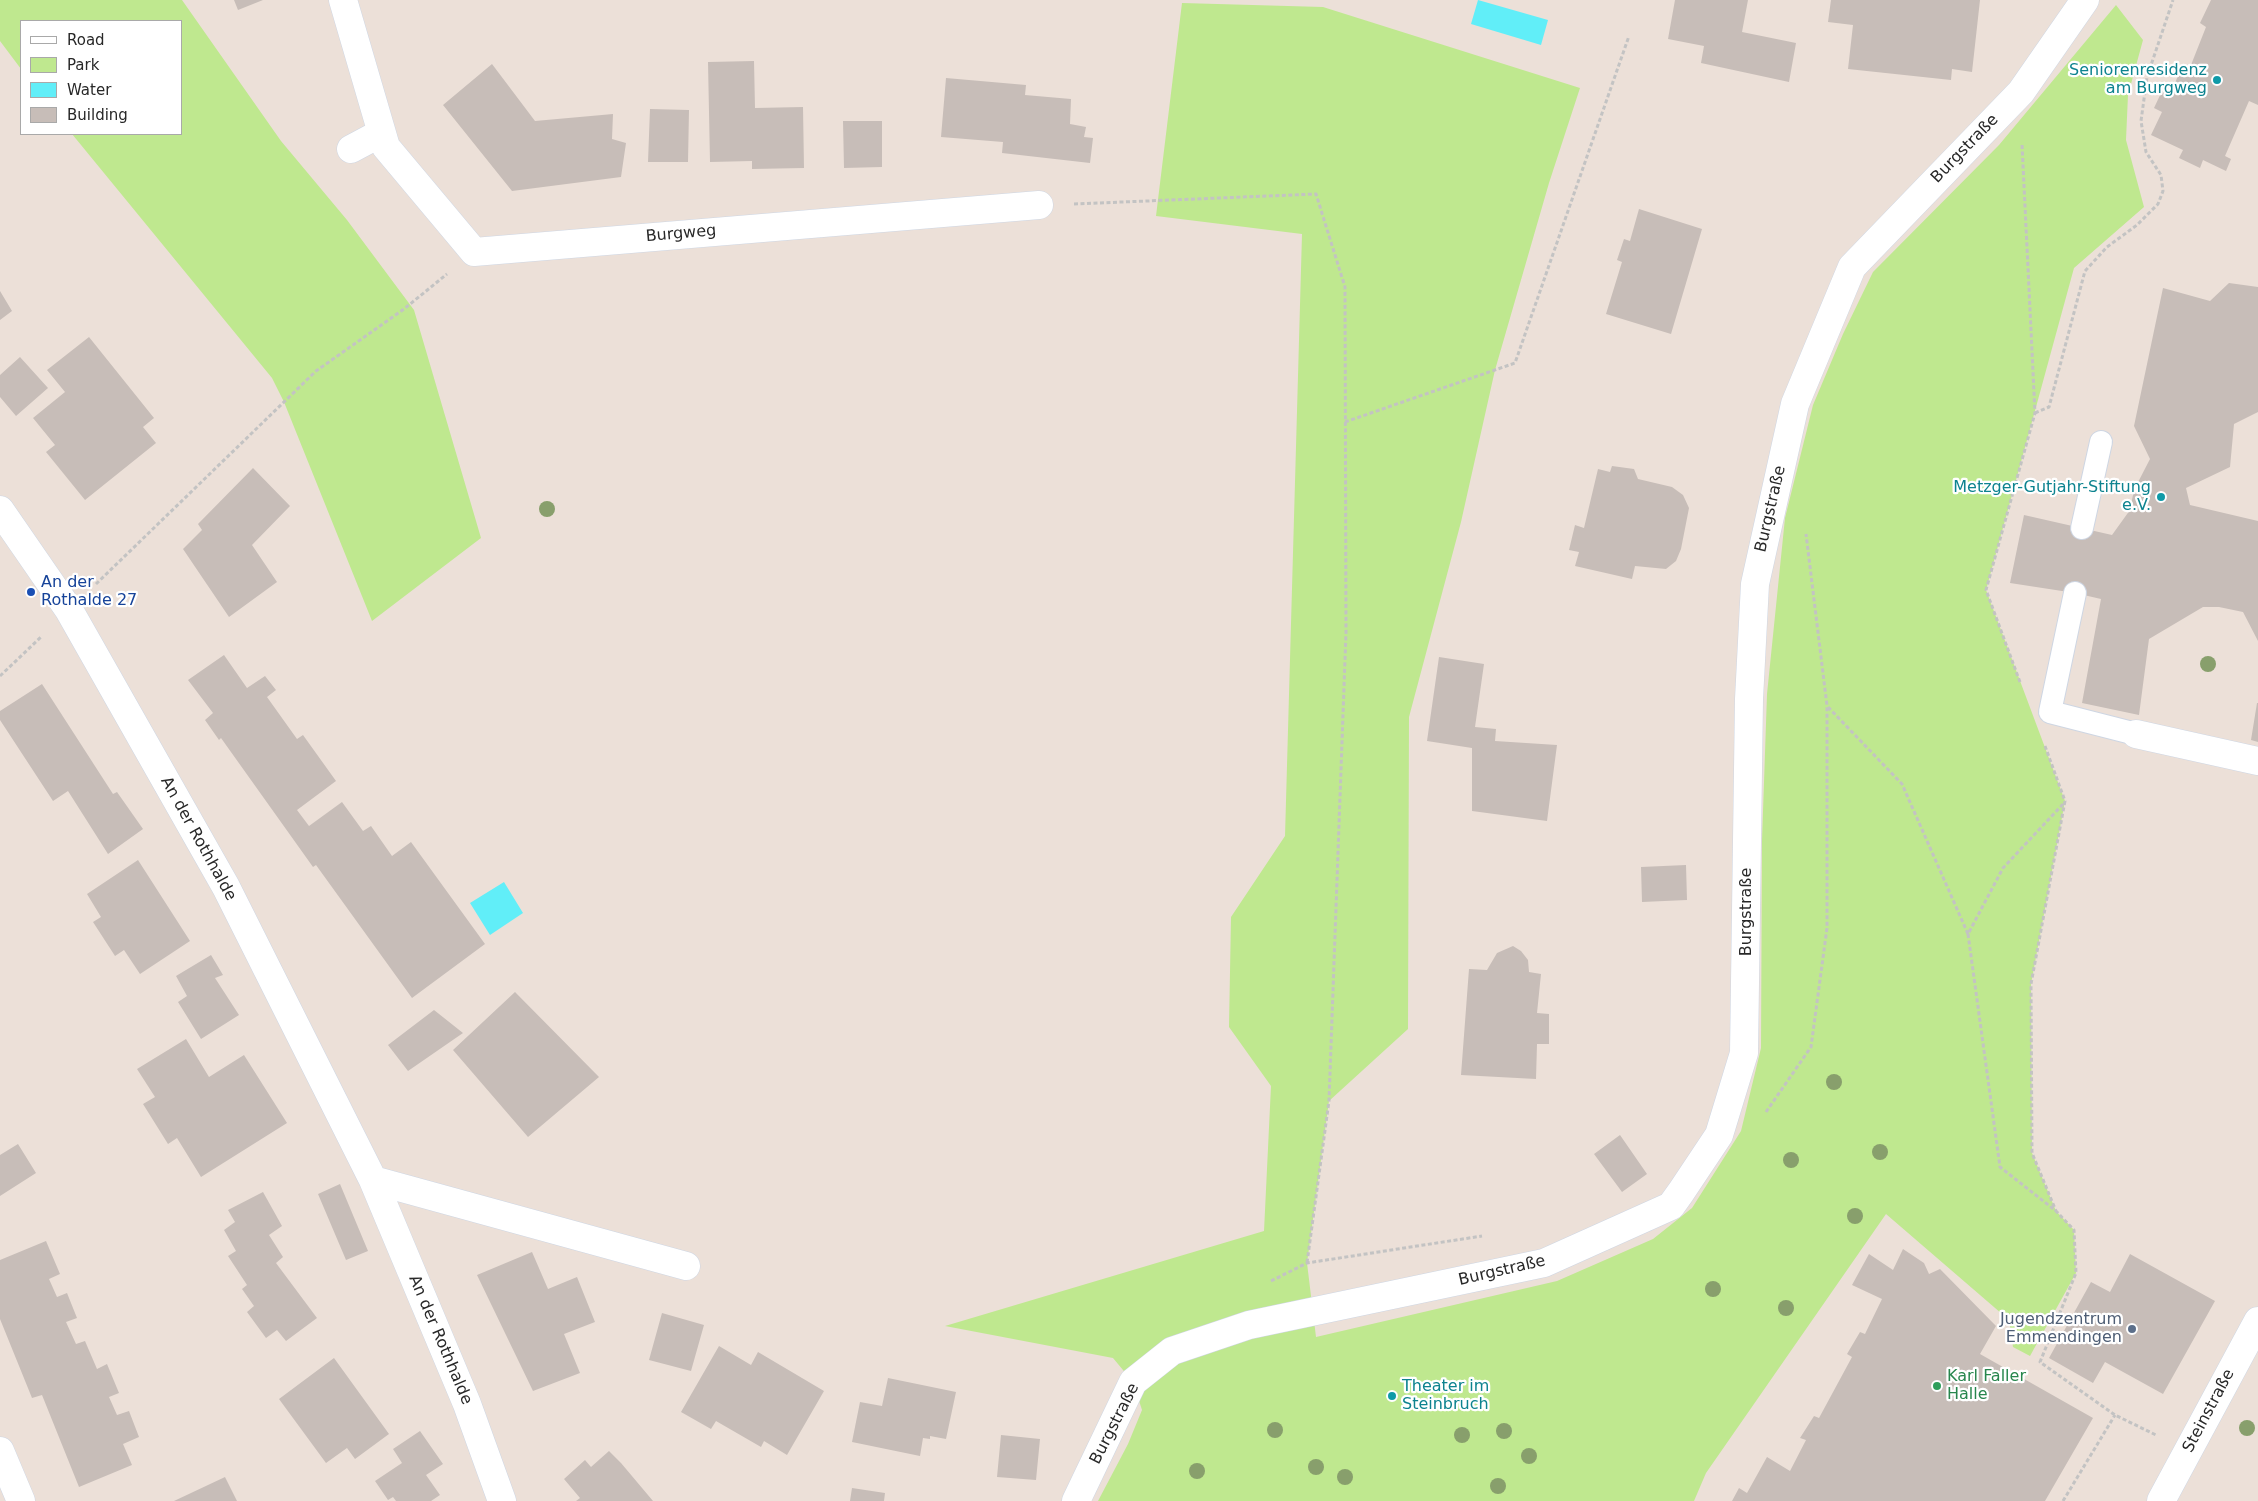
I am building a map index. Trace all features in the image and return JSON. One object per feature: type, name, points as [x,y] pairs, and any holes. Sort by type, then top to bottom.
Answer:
[{"type":"street","points":[[343,0],[386,147],[474,252]]},
{"type":"street","name":"Burgstraße","points":[[1076,1501],[1133,1382],[1172,1351],[1249,1325],[1544,1263],[1671,1206],[1720,1135],[1744,1053],[1747,957],[1748,746],[1755,584],[1795,404],[1852,267],[2021,92],[2085,0]]},
{"type":"street","points":[[351,149],[382,134]]},
{"type":"street","name":"Burgweg","points":[[474,252],[1040,205]]},
{"type":"street","name":"An der Rothhalde","points":[[0,510],[69,610],[226,887],[373,1180],[467,1404],[502,1501]]},
{"type":"street","points":[[2136,734],[2258,761]]},
{"type":"street","points":[[373,1180],[686,1266]]},
{"type":"street","name":"Steinstraße","points":[[2161,1501],[2258,1321]]},
{"type":"street","points":[[3,1465],[21,1501]]},
{"type":"lane","points":[[2082,528],[2101,442]]},
{"type":"lane","points":[[2075,592],[2050,712],[2136,734]]},
{"type":"path","points":[[2034,413],[2049,407],[2085,271],[2107,247],[2137,224],[2158,204],[2163,191],[2161,175],[2146,152],[2141,121],[2147,77],[2173,0]]},
{"type":"path","points":[[1345,422],[1515,363],[1629,36]]},
{"type":"path","points":[[2003,110],[2022,143],[2034,413],[1986,590],[2024,691]]},
{"type":"path","points":[[1040,205],[1316,194],[1345,287],[1346,632],[1329,1101],[1308,1263]]},
{"type":"path","points":[[0,676],[316,372],[404,309],[474,252]]},
{"type":"path","points":[[1762,1118],[1811,1047],[1827,928],[1827,706],[1805,525]]},
{"type":"path","points":[[1827,706],[1902,784],[1968,934],[2000,1167],[2056,1211],[2074,1230],[2076,1273],[2040,1362],[2115,1414],[2188,1451]]},
{"type":"path","points":[[2041,737],[2065,801],[2031,984],[2032,1153],[2056,1211]]},
{"type":"path","points":[[1968,934],[2003,868],[2065,801]]},
{"type":"path","points":[[2063,1501],[2115,1414]]},
{"type":"green space","points":[[0,0],[182,0],[281,141],[347,220],[414,310],[481,538],[372,621],[284,402],[272,378],[73,135],[182,135],[182,20],[20,20],[20,68],[0,41]]},
{"type":"green space","points":[[1182,3],[1323,7],[1580,88],[1549,183],[1495,370],[1461,522],[1409,717],[1408,1029],[1329,1101],[1307,1263],[1316,1337],[1557,1281],[1653,1239],[1692,1208],[1741,1131],[1761,1048],[1762,841],[1767,694],[1785,518],[1813,405],[1843,334],[1873,272],[1999,145],[2116,5],[2143,40],[2128,95],[2126,140],[2144,207],[2074,268],[1986,590],[2065,801],[2031,984],[2032,1153],[2056,1211],[2074,1230],[2076,1273],[2030,1356],[2013,1347],[2009,1320],[1886,1214],[1706,1473],[1694,1501],[1098,1501],[1128,1444],[1142,1410],[1133,1382],[1113,1358],[945,1326],[1264,1231],[1271,1086],[1229,1027],[1231,917],[1285,836],[1302,234],[1156,216]]},
{"type":"water","points":[[1478,0],[1548,20],[1541,45],[1471,24]]},
{"type":"water","points":[[504,882],[523,913],[490,935],[470,903]]},
{"type":"building","points":[[234,0],[263,0],[238,10]]},
{"type":"building","points":[[1675,0],[1748,0],[1742,32],[1796,43],[1789,82],[1701,63],[1704,46],[1668,39]]},
{"type":"building","points":[[1831,0],[1980,0],[1972,72],[1952,69],[1951,80],[1848,69],[1853,25],[1828,22]]},
{"type":"building","name":"Seniorenresidenz am Burgweg","points":[[2211,0],[2258,0],[2258,105],[2249,101],[2225,156],[2231,159],[2226,171],[2203,160],[2200,168],[2179,158],[2183,150],[2151,135],[2162,112],[2154,108],[2162,91],[2171,93],[2182,66],[2189,70],[2206,27],[2200,23]]},
{"type":"building","points":[[754,61],[755,108],[803,107],[804,168],[752,169],[752,161],[710,162],[708,62]]},
{"type":"building","points":[[492,64],[535,121],[613,114],[612,139],[626,143],[621,177],[512,191],[443,105]]},
{"type":"building","points":[[946,78],[1026,85],[1025,95],[1071,99],[1070,124],[1086,127],[1084,137],[1093,138],[1090,163],[1002,153],[1003,142],[941,137]]},
{"type":"building","points":[[650,109],[689,110],[688,162],[648,162]]},
{"type":"building","points":[[843,121],[882,121],[882,167],[844,168]]},
{"type":"building","points":[[1639,209],[1702,229],[1671,334],[1606,314],[1622,262],[1617,260],[1624,239],[1630,241]]},
{"type":"building","name":"Metzger-Gutjahr-Stiftung e.V.","points":[[2229,283],[2258,287],[2258,412],[2234,424],[2230,467],[2186,488],[2190,505],[2258,521],[2258,641],[2243,612],[2219,607],[2203,607],[2149,639],[2139,715],[2082,703],[2101,599],[2010,583],[2024,515],[2112,535],[2130,510],[2134,490],[2150,459],[2134,426],[2163,288],[2210,301]]},
{"type":"building","points":[[0,291],[12,311],[0,320]]},
{"type":"building","points":[[89,337],[154,418],[143,427],[156,443],[85,500],[46,452],[55,445],[33,418],[65,392],[47,370]]},
{"type":"building","points":[[20,357],[48,388],[16,416],[0,397],[0,375]]},
{"type":"building","points":[[1612,466],[1634,469],[1638,479],[1672,487],[1683,495],[1689,508],[1681,549],[1676,561],[1666,569],[1635,566],[1632,579],[1575,566],[1579,552],[1569,550],[1575,525],[1584,528],[1598,469],[1610,472]]},
{"type":"building","points":[[253,468],[290,506],[252,545],[277,582],[229,617],[183,549],[202,530],[198,524]]},
{"type":"building","points":[[224,655],[247,688],[265,676],[276,690],[267,697],[297,739],[303,735],[336,781],[297,810],[309,826],[342,802],[363,831],[371,826],[392,856],[411,842],[485,944],[412,998],[316,865],[313,867],[221,738],[219,740],[205,720],[213,713],[188,680]]},
{"type":"building","points":[[1439,657],[1484,664],[1475,727],[1496,729],[1495,741],[1557,745],[1547,821],[1472,811],[1472,748],[1427,741]]},
{"type":"building","points":[[42,684],[113,794],[117,792],[143,829],[108,854],[68,791],[53,801],[0,720],[0,711]]},
{"type":"building","points":[[2258,703],[2258,742],[2251,740]]},
{"type":"building","points":[[138,860],[190,941],[140,974],[124,950],[115,956],[93,922],[101,917],[87,894]]},
{"type":"building","points":[[1686,865],[1687,900],[1642,902],[1641,867]]},
{"type":"building","points":[[1513,946],[1521,951],[1528,960],[1529,972],[1541,974],[1537,1013],[1549,1014],[1549,1044],[1537,1044],[1536,1079],[1461,1075],[1469,969],[1487,970],[1497,953]]},
{"type":"building","points":[[211,955],[223,975],[215,978],[239,1015],[201,1039],[178,1002],[187,996],[176,976]]},
{"type":"building","points":[[515,992],[599,1077],[528,1137],[453,1050]]},
{"type":"building","points":[[434,1010],[463,1033],[408,1071],[388,1045]]},
{"type":"building","points":[[186,1039],[209,1077],[244,1055],[287,1123],[201,1177],[177,1138],[168,1144],[143,1104],[155,1097],[137,1069]]},
{"type":"building","points":[[1620,1135],[1647,1174],[1622,1192],[1594,1154]]},
{"type":"building","points":[[18,1144],[36,1173],[0,1196],[0,1155]]},
{"type":"building","points":[[340,1184],[368,1251],[346,1260],[318,1194]]},
{"type":"building","points":[[263,1192],[282,1226],[269,1235],[283,1257],[276,1263],[317,1318],[286,1341],[277,1330],[266,1338],[247,1312],[254,1306],[242,1289],[247,1285],[228,1256],[236,1251],[224,1230],[235,1222],[228,1210]]},
{"type":"building","points":[[46,1241],[60,1274],[49,1279],[57,1297],[67,1293],[77,1318],[66,1322],[76,1344],[85,1341],[97,1369],[107,1364],[119,1393],[109,1397],[117,1415],[129,1411],[139,1437],[123,1444],[132,1465],[79,1487],[42,1395],[32,1398],[0,1319],[0,1260]]},
{"type":"building","name":"Karl Faller Halle","points":[[1903,1249],[1924,1263],[1929,1274],[1940,1269],[1996,1326],[1980,1354],[2093,1418],[2045,1501],[1732,1501],[1739,1488],[1747,1493],[1767,1457],[1790,1471],[1806,1440],[1800,1438],[1814,1416],[1819,1418],[1852,1357],[1847,1354],[1860,1332],[1865,1334],[1882,1299],[1852,1285],[1869,1254],[1893,1270]]},
{"type":"building","points":[[532,1252],[548,1289],[577,1277],[595,1322],[564,1334],[580,1373],[533,1391],[477,1275]]},
{"type":"building","name":"Jugendzentrum Emmendingen","points":[[2130,1254],[2215,1301],[2163,1394],[2105,1362],[2093,1383],[2049,1358],[2091,1282],[2110,1292]]},
{"type":"building","points":[[662,1313],[704,1325],[691,1371],[649,1360]]},
{"type":"building","points":[[719,1346],[751,1365],[758,1352],[824,1391],[787,1455],[764,1441],[761,1447],[716,1421],[711,1429],[681,1412]]},
{"type":"building","points":[[334,1358],[389,1434],[355,1459],[347,1448],[326,1463],[279,1399]]},
{"type":"building","points":[[888,1378],[956,1392],[946,1439],[930,1436],[930,1439],[923,1438],[920,1456],[852,1442],[860,1402],[882,1406]]},
{"type":"building","points":[[420,1431],[443,1464],[426,1475],[440,1495],[431,1501],[396,1501],[393,1497],[388,1500],[375,1481],[402,1463],[393,1449]]},
{"type":"building","points":[[1001,1435],[1040,1439],[1036,1480],[997,1477]]},
{"type":"building","points":[[609,1451],[653,1501],[576,1501],[580,1498],[564,1479],[585,1460],[591,1467]]},
{"type":"building","points":[[225,1477],[237,1501],[174,1501]]},
{"type":"building","points":[[852,1488],[885,1493],[884,1501],[850,1501]]},
{"type":"place","name":"Seniorenresidenz am Burgweg","points":[[2217,80]]},
{"type":"place","name":"Metzger-Gutjahr-Stiftung e.V.","points":[[2161,497]]},
{"type":"place","name":"An der Rothalde 27","points":[[31,592]]},
{"type":"place","name":"Jugendzentrum Emmendingen","points":[[2132,1329]]},
{"type":"place","name":"Karl Faller Halle","points":[[1937,1386]]},
{"type":"place","name":"Theater im Steinbruch","points":[[1392,1396]]}]
